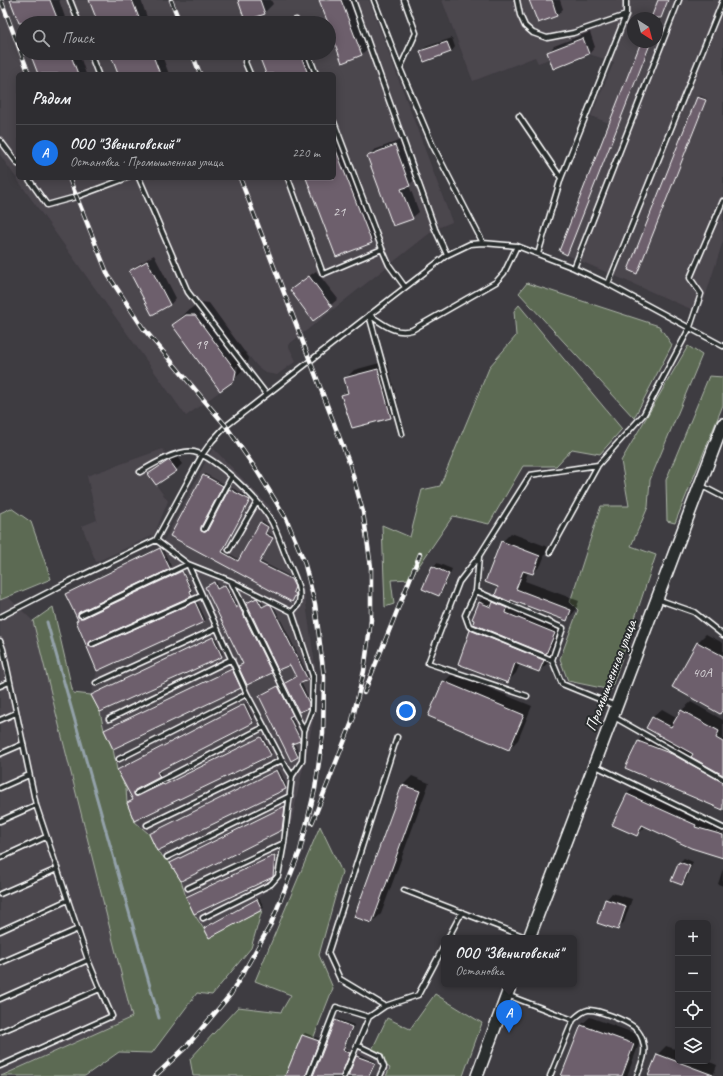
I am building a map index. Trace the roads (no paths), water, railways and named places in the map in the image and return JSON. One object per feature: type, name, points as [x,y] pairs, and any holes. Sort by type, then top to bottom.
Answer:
[{"type":"street","name":"Промышленная улица","points":[[529,935],[723,424]]},
{"type":"street","points":[[477,1076],[511,987]]},
{"type":"lane","points":[[70,0],[76,16]]},
{"type":"lane","points":[[353,0],[435,229],[447,255]]},
{"type":"lane","points":[[374,0],[400,68],[432,144],[483,243]]},
{"type":"lane","points":[[400,68],[416,33],[404,0]]},
{"type":"lane","points":[[517,0],[520,15],[525,26],[533,33],[547,38],[573,33],[626,15]]},
{"type":"lane","points":[[538,254],[561,178],[626,15],[626,0]]},
{"type":"lane","points":[[574,268],[680,0]]},
{"type":"lane","points":[[608,284],[723,0]]},
{"type":"lane","points":[[718,11],[723,13]]},
{"type":"lane","points":[[93,60],[97,72]]},
{"type":"lane","points":[[246,60],[249,72]]},
{"type":"lane","points":[[311,60],[315,72]]},
{"type":"lane","points":[[519,116],[561,178]]},
{"type":"lane","points":[[336,127],[382,249],[389,265],[405,287]]},
{"type":"lane","points":[[0,140],[16,161]]},
{"type":"lane","points":[[29,180],[48,205],[76,197],[122,180]]},
{"type":"lane","points":[[140,180],[188,292],[266,394]]},
{"type":"lane","points":[[289,180],[323,274],[382,249]]},
{"type":"lane","points":[[550,552],[598,465],[644,414],[690,327],[702,294],[690,278],[723,202]]},
{"type":"lane","points":[[0,617],[70,581],[156,540],[202,455],[212,441],[226,426],[447,255],[470,244],[483,243],[517,246],[574,268],[608,284],[723,346]]},
{"type":"lane","points":[[369,315],[394,330],[403,332],[412,330],[496,282],[504,272],[517,246]]},
{"type":"lane","points":[[369,315],[402,434]]},
{"type":"lane","points":[[140,472],[153,464],[182,452],[193,452],[202,455],[232,476],[257,502],[272,522],[299,588],[298,604],[292,612]]},
{"type":"lane","points":[[527,696],[428,663],[460,582],[479,556],[530,475],[598,465]]},
{"type":"lane","points":[[204,529],[232,476]]},
{"type":"lane","points":[[700,485],[723,496]]},
{"type":"lane","points":[[229,550],[257,502]]},
{"type":"lane","points":[[156,540],[188,564],[231,581],[292,612],[313,676],[312,710],[304,731],[302,761],[292,776],[284,843],[278,876],[271,884],[203,918]]},
{"type":"lane","points":[[479,556],[476,591],[465,615],[469,626],[552,660]]},
{"type":"lane","points":[[188,564],[201,596],[232,659],[247,694],[292,776]]},
{"type":"lane","points":[[81,615],[188,564]]},
{"type":"lane","points":[[231,581],[304,731]]},
{"type":"lane","points":[[476,591],[562,628],[552,660],[562,684],[614,711],[723,779]]},
{"type":"lane","points":[[92,644],[201,596]]},
{"type":"lane","points":[[657,598],[694,612],[723,635]]},
{"type":"lane","points":[[96,683],[217,628]]},
{"type":"lane","points":[[0,641],[36,805],[88,960],[112,1016],[0,1066]]},
{"type":"lane","points":[[109,719],[232,659]]},
{"type":"lane","points":[[0,686],[9,682]]},
{"type":"lane","points":[[119,759],[247,694]]},
{"type":"lane","points":[[0,720],[16,713]]},
{"type":"lane","points":[[138,793],[264,727]]},
{"type":"lane","points":[[385,1006],[340,979],[328,953],[398,737]]},
{"type":"lane","points":[[0,754],[23,744]]},
{"type":"lane","points":[[147,825],[282,760]]},
{"type":"lane","points":[[593,765],[723,828]]},
{"type":"lane","points":[[0,788],[29,775]]},
{"type":"lane","points":[[167,857],[290,796]]},
{"type":"lane","points":[[0,821],[36,805]]},
{"type":"lane","points":[[0,858],[46,837]]},
{"type":"lane","points":[[188,888],[284,843]]},
{"type":"lane","points":[[0,894],[57,869]]},
{"type":"lane","points":[[404,890],[520,935]]},
{"type":"lane","points":[[0,931],[68,900]]},
{"type":"lane","points":[[450,935],[462,912]]},
{"type":"lane","points":[[0,964],[78,929]]},
{"type":"lane","points":[[344,1076],[369,1017],[385,1006],[418,995],[441,952]]},
{"type":"lane","points":[[0,999],[88,960]]},
{"type":"lane","points":[[0,1032],[100,988]]},
{"type":"lane","points":[[507,995],[572,1020]]},
{"type":"lane","points":[[309,1076],[336,1007],[369,1017]]},
{"type":"lane","points":[[550,1076],[572,1020],[587,1010],[594,1010],[625,1022],[635,1028],[642,1037],[645,1047],[644,1056],[637,1076]]},
{"type":"lane","points":[[357,1045],[380,1056],[384,1067],[380,1076]]},
{"type":"waterway","points":[[47,622],[159,1018]]},
{"type":"railway","points":[[1,0],[16,40]]},
{"type":"railway","points":[[171,0],[177,16]]},
{"type":"railway","points":[[24,60],[28,72]]},
{"type":"railway","points":[[195,60],[199,72]]},
{"type":"railway","points":[[70,180],[108,275],[143,328],[226,426],[259,474],[286,518],[304,561],[315,604],[324,677],[323,734],[315,789],[300,851],[271,924],[231,994],[186,1047],[155,1076]]},
{"type":"railway","points":[[241,180],[350,465],[363,512],[371,567],[371,620],[364,671],[352,721]]},
{"type":"railway","points":[[364,693],[420,554]]},
{"type":"railway","points":[[312,823],[354,717]]},
{"type":"place","name":"ООО \"Звениговский\"","points":[[509,1033]]}]
